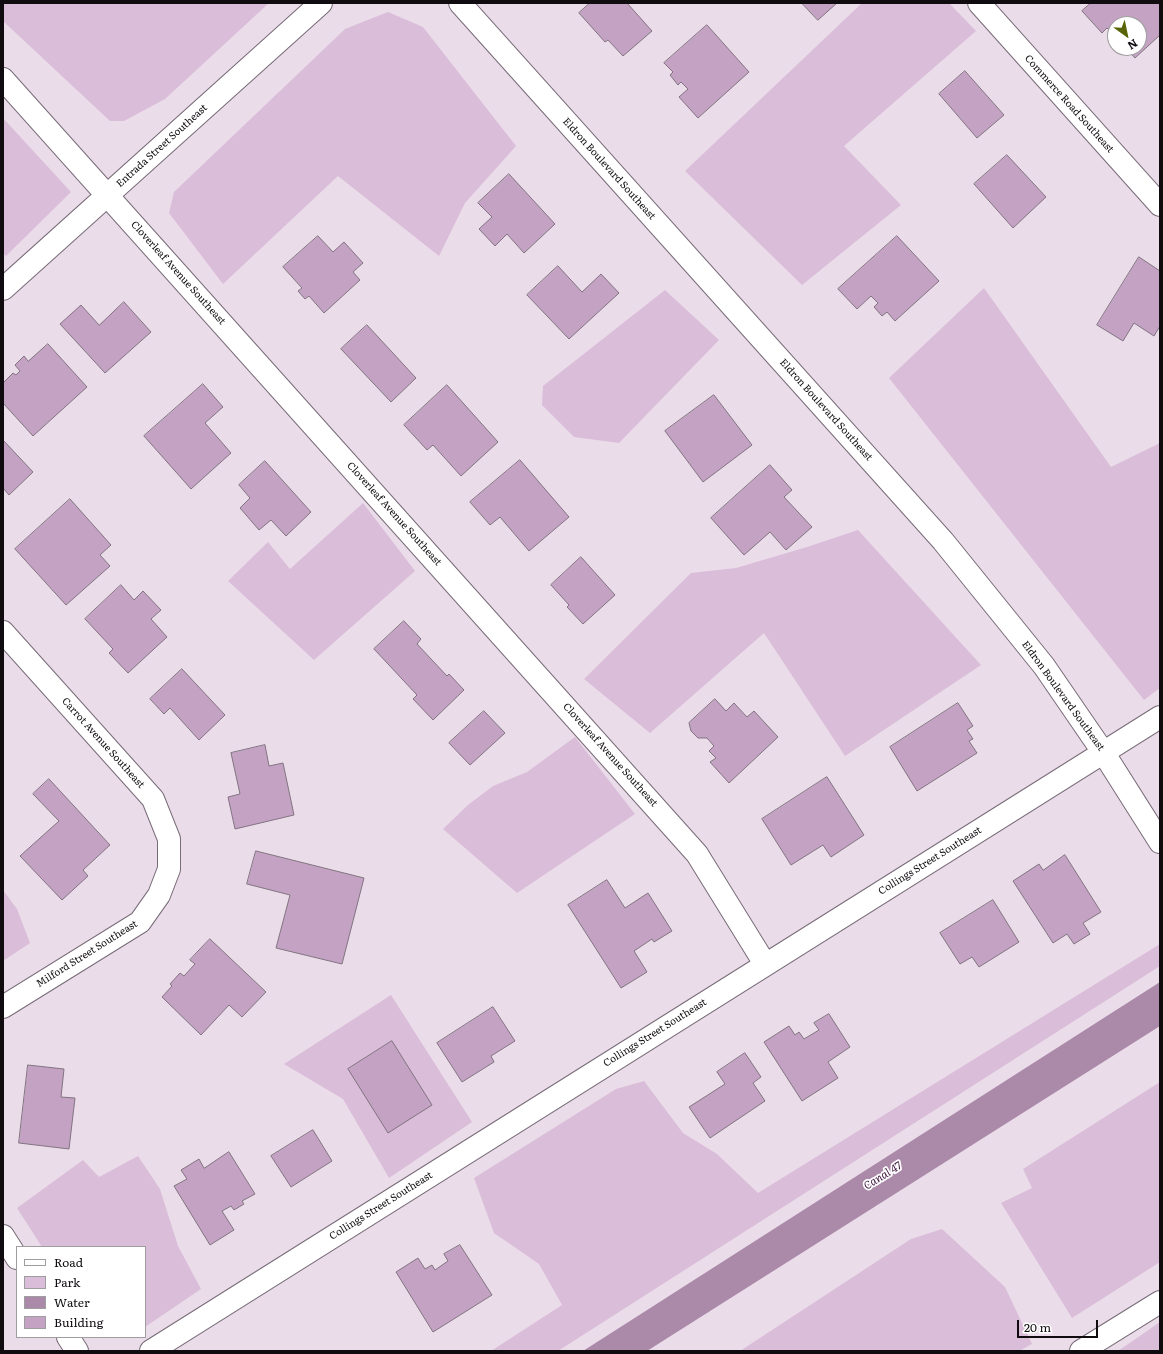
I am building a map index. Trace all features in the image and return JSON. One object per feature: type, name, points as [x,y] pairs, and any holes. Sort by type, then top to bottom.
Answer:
[{"type":"street","name":"Entrada Street Southeast","points":[[3,289],[321,3]]},
{"type":"street","name":"Eldron Boulevard Southeast","points":[[460,3],[943,541],[1044,666],[1103,752],[1160,842]]},
{"type":"street","name":"Commerce Road Southeast","points":[[979,3],[1160,205]]},
{"type":"street","name":"Cloverleaf Avenue Southeast","points":[[3,79],[697,854],[765,964]]},
{"type":"street","name":"Carrot Avenue Southeast","points":[[3,632],[153,799],[169,839],[169,869]]},
{"type":"street","name":"Collings Street Southeast","points":[[151,1351],[1160,716]]},
{"type":"street","name":"Milford Street Southeast","points":[[3,1007],[140,922],[159,895],[169,869]]},
{"type":"street","points":[[3,1236],[16,1256]]},
{"type":"street","points":[[1081,1351],[1160,1302]]},
{"type":"street","points":[[69,1338],[76,1351]]},
{"type":"green space","points":[[3,3],[269,3],[165,99],[124,121],[110,121],[3,21]]},
{"type":"green space","points":[[862,3],[949,3],[976,31],[844,146],[901,205],[802,285],[685,171]]},
{"type":"green space","points":[[388,12],[423,27],[516,146],[465,203],[439,256],[338,176],[223,284],[169,213],[174,192],[345,29]]},
{"type":"green space","points":[[3,118],[71,192],[6,256],[3,253]]},
{"type":"green space","points":[[984,288],[1111,467],[1160,443],[1160,688],[1144,700],[889,378]]},
{"type":"green space","points":[[665,290],[719,340],[619,443],[574,437],[542,405],[543,386]]},
{"type":"green space","points":[[363,503],[415,571],[314,660],[228,581],[268,542],[290,569]]},
{"type":"green space","points":[[858,530],[981,665],[845,756],[764,633],[650,733],[584,679],[691,573],[736,568]]},
{"type":"green space","points":[[575,737],[635,814],[517,893],[443,829],[468,805],[493,786],[527,772]]},
{"type":"green space","points":[[3,890],[17,909],[30,943],[3,961]]},
{"type":"green space","points":[[1160,944],[1160,966],[558,1351],[491,1351],[562,1305],[539,1264],[494,1233],[474,1178],[616,1089],[644,1081],[683,1133],[717,1154],[758,1193]]},
{"type":"green space","points":[[391,995],[472,1122],[389,1178],[343,1099],[284,1064]]},
{"type":"green space","points":[[1160,1082],[1160,1262],[1072,1318],[1001,1203],[1032,1188],[1023,1169]]},
{"type":"green space","points":[[138,1156],[160,1189],[178,1246],[201,1289],[146,1326],[146,1246],[41,1246],[17,1208],[83,1160],[99,1177]]},
{"type":"green space","points":[[942,1229],[1005,1287],[1032,1344],[1019,1351],[740,1351],[911,1239]]},
{"type":"green space","points":[[1160,1322],[1160,1351],[1118,1351]]},
{"type":"water","name":"Canal 47","points":[[1160,982],[1160,1026],[647,1351],[583,1351]]},
{"type":"building","points":[[590,3],[627,3],[652,31],[623,56],[608,40],[605,42],[579,13]]},
{"type":"building","points":[[802,3],[837,3],[818,20]]},
{"type":"building","points":[[1091,3],[1160,3],[1160,35],[1147,47],[1147,16],[1107,16],[1107,28],[1102,33],[1082,11]]},
{"type":"building","points":[[707,25],[749,72],[698,118],[679,97],[688,89],[681,82],[678,85],[670,75],[673,72],[664,63]]},
{"type":"building","points":[[965,71],[1004,115],[977,138],[939,94]]},
{"type":"building","points":[[1007,155],[1046,197],[1013,228],[974,184]]},
{"type":"building","points":[[509,174],[555,224],[524,253],[507,234],[495,246],[479,229],[492,217],[478,203]]},
{"type":"building","points":[[318,236],[333,252],[344,242],[363,263],[353,272],[360,280],[324,313],[309,296],[305,299],[298,291],[302,288],[283,267]]},
{"type":"building","points":[[897,236],[939,281],[895,321],[887,312],[882,316],[874,307],[878,303],[871,296],[857,309],[838,289]]},
{"type":"building","points":[[1139,257],[1160,271],[1160,326],[1154,336],[1134,323],[1123,341],[1097,325]]},
{"type":"building","points":[[558,266],[582,292],[601,274],[619,293],[569,339],[527,295]]},
{"type":"building","points":[[124,302],[151,332],[105,373],[60,324],[81,305],[99,325]]},
{"type":"building","points":[[367,325],[416,378],[391,402],[341,349]]},
{"type":"building","points":[[48,344],[87,387],[33,436],[3,403],[3,383],[13,373],[16,375],[20,371],[15,365],[24,356],[28,361]]},
{"type":"building","points":[[203,384],[223,407],[205,423],[231,453],[191,489],[144,436]]},
{"type":"building","points":[[447,385],[498,442],[461,476],[433,445],[427,450],[404,425]]},
{"type":"building","points":[[714,395],[752,445],[703,482],[665,431]]},
{"type":"building","points":[[3,440],[33,472],[9,495],[3,488]]},
{"type":"building","points":[[520,460],[569,517],[529,551],[500,517],[490,525],[470,502]]},
{"type":"building","points":[[265,461],[311,512],[286,536],[271,520],[259,530],[240,508],[250,498],[239,485]]},
{"type":"building","points":[[770,465],[792,490],[784,497],[812,527],[786,550],[770,532],[744,555],[711,518]]},
{"type":"building","points":[[70,499],[111,545],[100,555],[110,566],[66,605],[15,549]]},
{"type":"building","points":[[581,557],[615,595],[583,624],[567,607],[569,605],[551,585]]},
{"type":"building","points":[[121,585],[134,600],[143,591],[161,610],[151,619],[167,637],[128,673],[109,653],[113,649],[85,619]]},
{"type":"building","points":[[404,621],[421,639],[417,644],[447,676],[449,674],[464,690],[433,720],[413,699],[417,695],[374,649]]},
{"type":"building","points":[[182,669],[225,715],[199,740],[170,708],[164,714],[150,699]]},
{"type":"building","points":[[715,699],[726,711],[734,703],[747,717],[754,711],[778,737],[729,783],[710,762],[716,758],[709,751],[714,746],[707,738],[698,738],[691,731],[689,723]]},
{"type":"building","points":[[958,703],[973,726],[967,730],[973,739],[969,741],[977,753],[917,791],[890,747]]},
{"type":"building","points":[[484,711],[505,733],[470,765],[449,743]]},
{"type":"building","points":[[265,745],[269,766],[283,763],[294,815],[235,829],[228,797],[240,794],[231,753]]},
{"type":"building","points":[[827,777],[864,835],[831,857],[823,845],[791,865],[762,819]]},
{"type":"building","points":[[49,779],[110,845],[83,870],[88,876],[62,900],[20,856],[59,821],[33,794]]},
{"type":"building","points":[[256,851],[364,878],[342,964],[276,948],[290,895],[247,884]]},
{"type":"building","points":[[1065,855],[1101,912],[1083,923],[1090,934],[1074,944],[1067,934],[1053,943],[1013,881],[1039,864],[1043,870]]},
{"type":"building","points":[[607,880],[625,908],[648,893],[672,931],[654,942],[652,939],[634,951],[647,972],[621,988],[568,905]]},
{"type":"building","points":[[993,900],[1019,942],[979,967],[972,957],[960,964],[940,933]]},
{"type":"building","points":[[210,939],[266,992],[242,1017],[229,1005],[201,1035],[162,997],[172,986],[170,984],[180,973],[184,976],[195,964],[190,960]]},
{"type":"building","points":[[493,1007],[515,1041],[491,1056],[494,1062],[462,1082],[437,1043]]},
{"type":"building","points":[[829,1014],[850,1047],[828,1062],[838,1078],[802,1101],[764,1042],[789,1026],[795,1035],[799,1032],[804,1039],[819,1030],[814,1023]]},
{"type":"building","points":[[392,1041],[432,1105],[388,1133],[348,1069]]},
{"type":"building","points":[[745,1053],[761,1077],[753,1083],[765,1101],[710,1138],[689,1107],[725,1084],[717,1072]]},
{"type":"building","points":[[28,1065],[64,1069],[61,1097],[75,1098],[69,1149],[19,1143]]},
{"type":"building","points":[[313,1130],[332,1161],[291,1187],[271,1156]]},
{"type":"building","points":[[229,1152],[255,1194],[242,1201],[244,1204],[234,1210],[231,1206],[222,1211],[234,1230],[210,1245],[174,1186],[187,1179],[181,1170],[199,1159],[204,1168]]},
{"type":"building","points":[[460,1245],[492,1295],[433,1332],[396,1272],[418,1258],[425,1269],[432,1265],[435,1270],[448,1261],[444,1254]]}]
